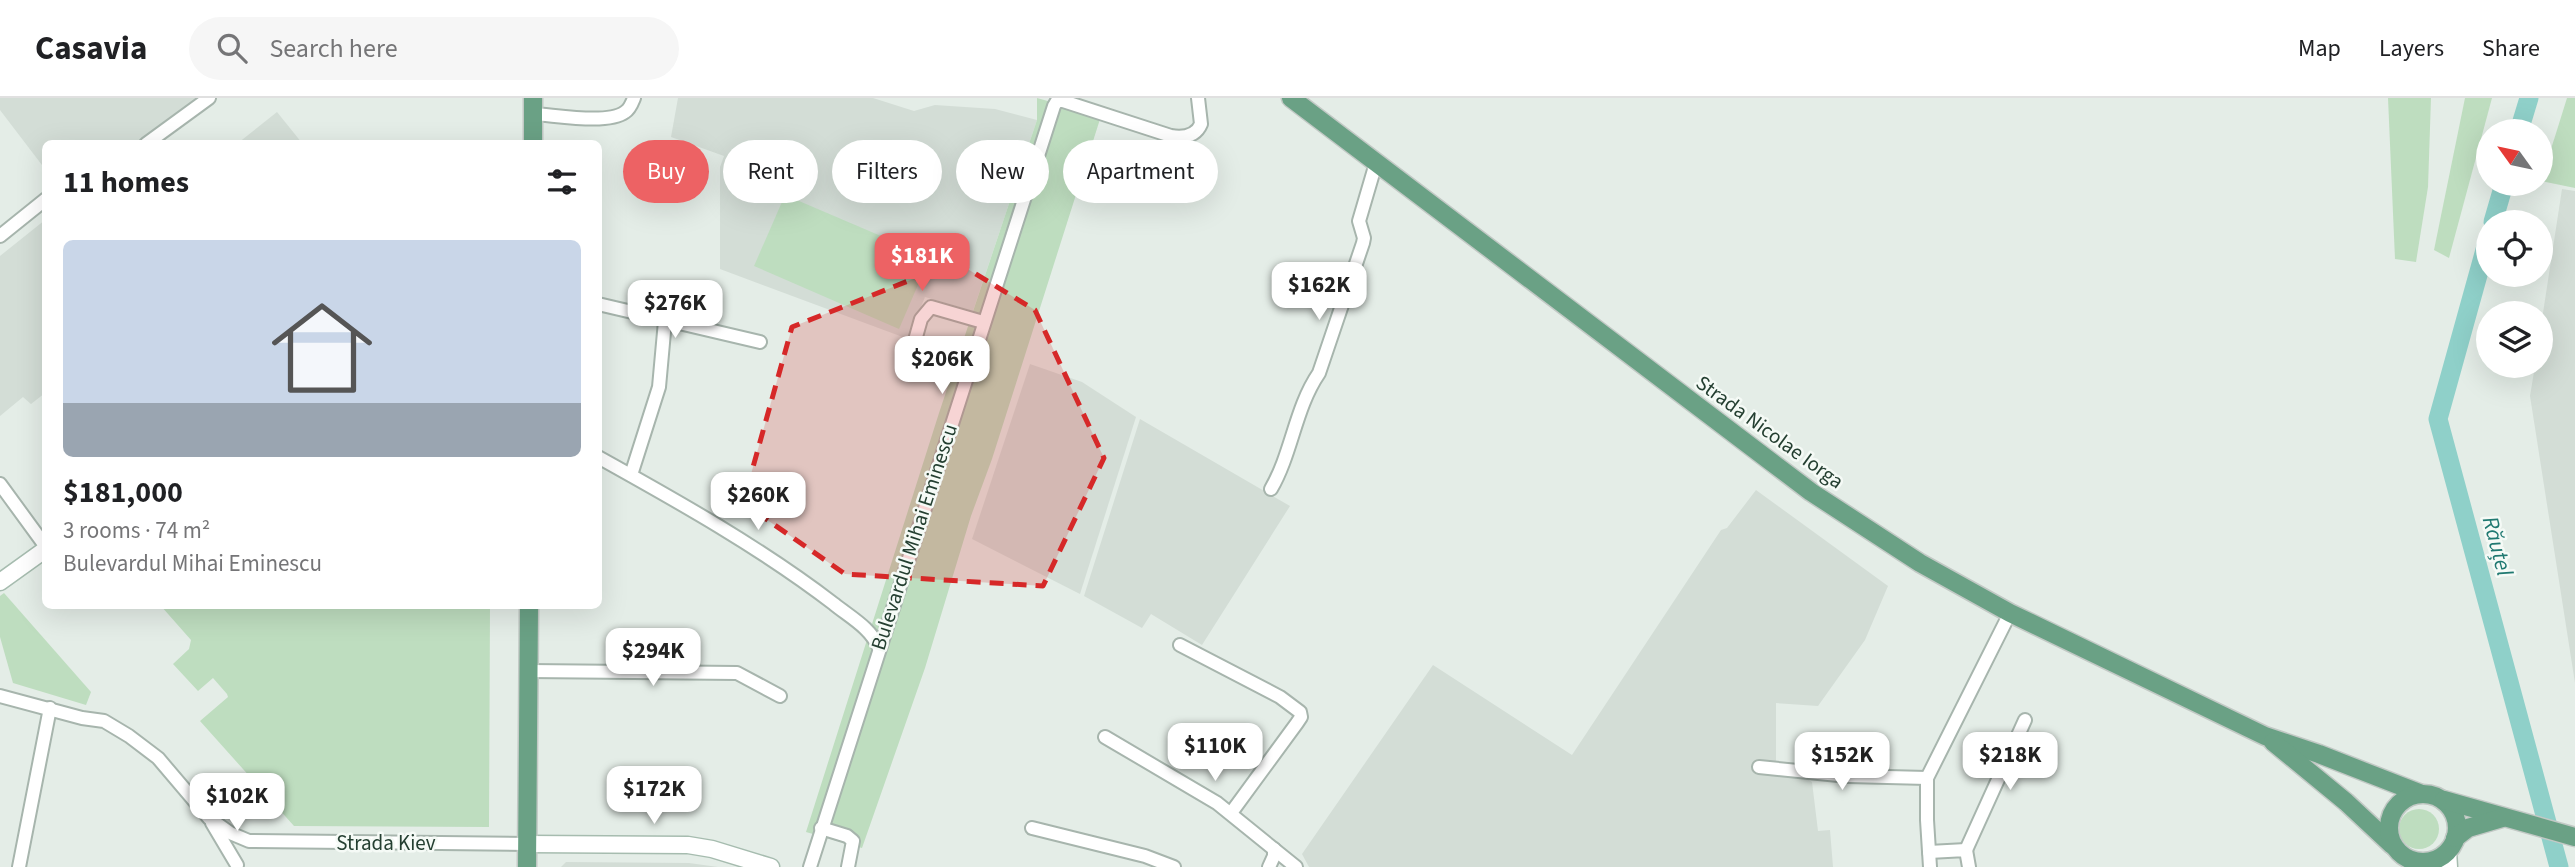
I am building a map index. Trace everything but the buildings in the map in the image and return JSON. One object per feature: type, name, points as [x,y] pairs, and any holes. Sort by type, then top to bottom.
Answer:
[{"type":"main road","name":"Strada Nicolae Iorga","points":[[1291,98],[1811,492],[1920,563],[2010,613],[2264,736],[2330,758],[2419,793]]},
{"type":"main road","points":[[533,106],[533,140]]},
{"type":"main road","points":[[527,867],[529,609]]},
{"type":"main road","name":"Strada Nicolae Iorga","points":[[2264,736],[2332,790],[2393,846]]},
{"type":"main road","points":[[2505,817],[2469,828],[2451,852],[2431,861],[2415,864],[2393,846],[2389,835],[2388,823],[2392,812],[2408,796],[2419,793],[2429,794],[2575,837]]},
{"type":"main road","points":[[2444,800],[2455,817],[2451,852]]},
{"type":"street","points":[[151,140],[209,98]]},
{"type":"street","points":[[533,106],[592,118],[615,117],[625,113],[634,98]]},
{"type":"street","name":"Bulevardul Mihai Eminescu","points":[[810,867],[1053,100],[1182,137],[1194,134],[1201,124],[1198,98]]},
{"type":"street","points":[[1271,489],[1284,463],[1307,391],[1319,373],[1363,243],[1359,221],[1376,163]]},
{"type":"street","points":[[0,236],[42,202]]},
{"type":"street","points":[[602,305],[760,342]]},
{"type":"street","points":[[910,358],[921,318],[931,307],[983,322]]},
{"type":"street","points":[[631,475],[659,387],[664,321]]},
{"type":"street","points":[[602,459],[803,580],[868,630],[879,648]]},
{"type":"street","points":[[0,484],[42,542]]},
{"type":"street","points":[[0,582],[42,551]]},
{"type":"street","points":[[1930,867],[1927,778],[2010,613]]},
{"type":"street","points":[[1180,645],[1280,697],[1300,712],[1301,717],[1297,723],[1231,813]]},
{"type":"street","points":[[529,671],[737,673],[780,696]]},
{"type":"street","name":"Strada Kiev","points":[[0,696],[82,718],[104,721],[158,758],[209,818],[230,833],[249,841],[527,844]]},
{"type":"street","points":[[19,867],[50,708]]},
{"type":"street","points":[[1969,867],[1966,850],[2025,720]]},
{"type":"street","points":[[1105,737],[1231,813],[1296,867]]},
{"type":"street","points":[[1759,767],[1848,776],[1927,778]]},
{"type":"street","points":[[209,818],[237,866]]},
{"type":"street","points":[[821,828],[847,836],[853,841],[848,867]]},
{"type":"street","points":[[1032,828],[1145,856],[1174,867]]},
{"type":"street","points":[[237,866],[249,841]]},
{"type":"street","points":[[527,844],[688,845],[712,849],[771,867]]},
{"type":"street","points":[[1269,867],[1274,849]]},
{"type":"street","points":[[1929,852],[1966,850]]},
{"type":"highlighted area","points":[[956,262],[1035,310],[1104,458],[1043,586],[845,574],[743,503],[792,327]]},
{"type":"shaded area","points":[[0,98],[206,98],[148,140],[42,140],[42,165],[0,110]]},
{"type":"shaded area","points":[[678,98],[873,98],[914,111],[935,105],[995,109],[1037,120],[1030,140],[956,140],[956,203],[1009,203],[973,311],[925,297],[908,339],[720,269],[720,167],[723,159],[723,203],[818,203],[818,140],[723,140],[723,156],[709,151],[709,140],[679,140],[671,137]]},
{"type":"shaded area","points":[[277,112],[300,140],[242,140]]},
{"type":"shaded area","points":[[2562,189],[2575,191],[2575,683],[2530,396],[2533,378],[2553,378],[2553,301],[2545,301],[2547,287],[2553,287],[2553,248]]},
{"type":"shaded area","points":[[42,222],[42,395],[31,404],[23,397],[0,416],[0,256]]},
{"type":"shaded area","points":[[1030,364],[1082,382],[1136,417],[1080,594],[972,539]]},
{"type":"shaded area","points":[[1140,419],[1290,506],[1202,645],[1151,614],[1142,628],[1084,596]]},
{"type":"shaded area","points":[[1756,490],[1888,586],[1865,640],[1818,706],[1776,703],[1776,776],[1805,778],[1812,782],[1818,831],[1830,830],[1833,867],[1309,867],[1302,854],[1433,665],[1572,755],[1721,530],[1727,528]]},
{"type":"shaded area","points":[[566,862],[689,863],[718,867],[561,867]]},
{"type":"green space","points":[[1037,98],[1101,116],[1093,140],[1063,140],[1063,203],[1073,203],[992,459],[971,516],[925,668],[862,848],[806,832],[939,413],[1009,203],[1049,203],[1049,140],[1030,140],[1037,120]]},
{"type":"green space","points":[[2388,98],[2431,98],[2428,187],[2416,262],[2395,259]]},
{"type":"green space","points":[[2465,98],[2492,98],[2486,119],[2476,119],[2476,158],[2449,258],[2434,250]]},
{"type":"green space","points":[[2567,98],[2575,98],[2575,188],[2553,183],[2553,143]]},
{"type":"green space","points":[[782,203],[804,203],[930,257],[899,329],[754,266]]},
{"type":"green space","points":[[4,593],[91,692],[86,705],[13,683],[0,637],[0,596]]},
{"type":"green space","points":[[164,609],[490,609],[489,827],[294,826],[200,721],[228,697],[213,678],[198,691],[173,664],[189,649],[191,640]]},
{"type":"green space","points":[[2419,809],[2427,810],[2433,815],[2438,821],[2438,837],[2433,843],[2427,848],[2419,849],[2411,848],[2405,843],[2400,837],[2399,829],[2400,821],[2405,815],[2411,810]]},
{"type":"waterway","name":"Răuțel","points":[[2523,119],[2529,98]]},
{"type":"waterway","name":"Răuțel","points":[[2496,210],[2501,196]]},
{"type":"waterway","name":"Răuțel","points":[[2476,282],[2438,419],[2559,867]]}]
